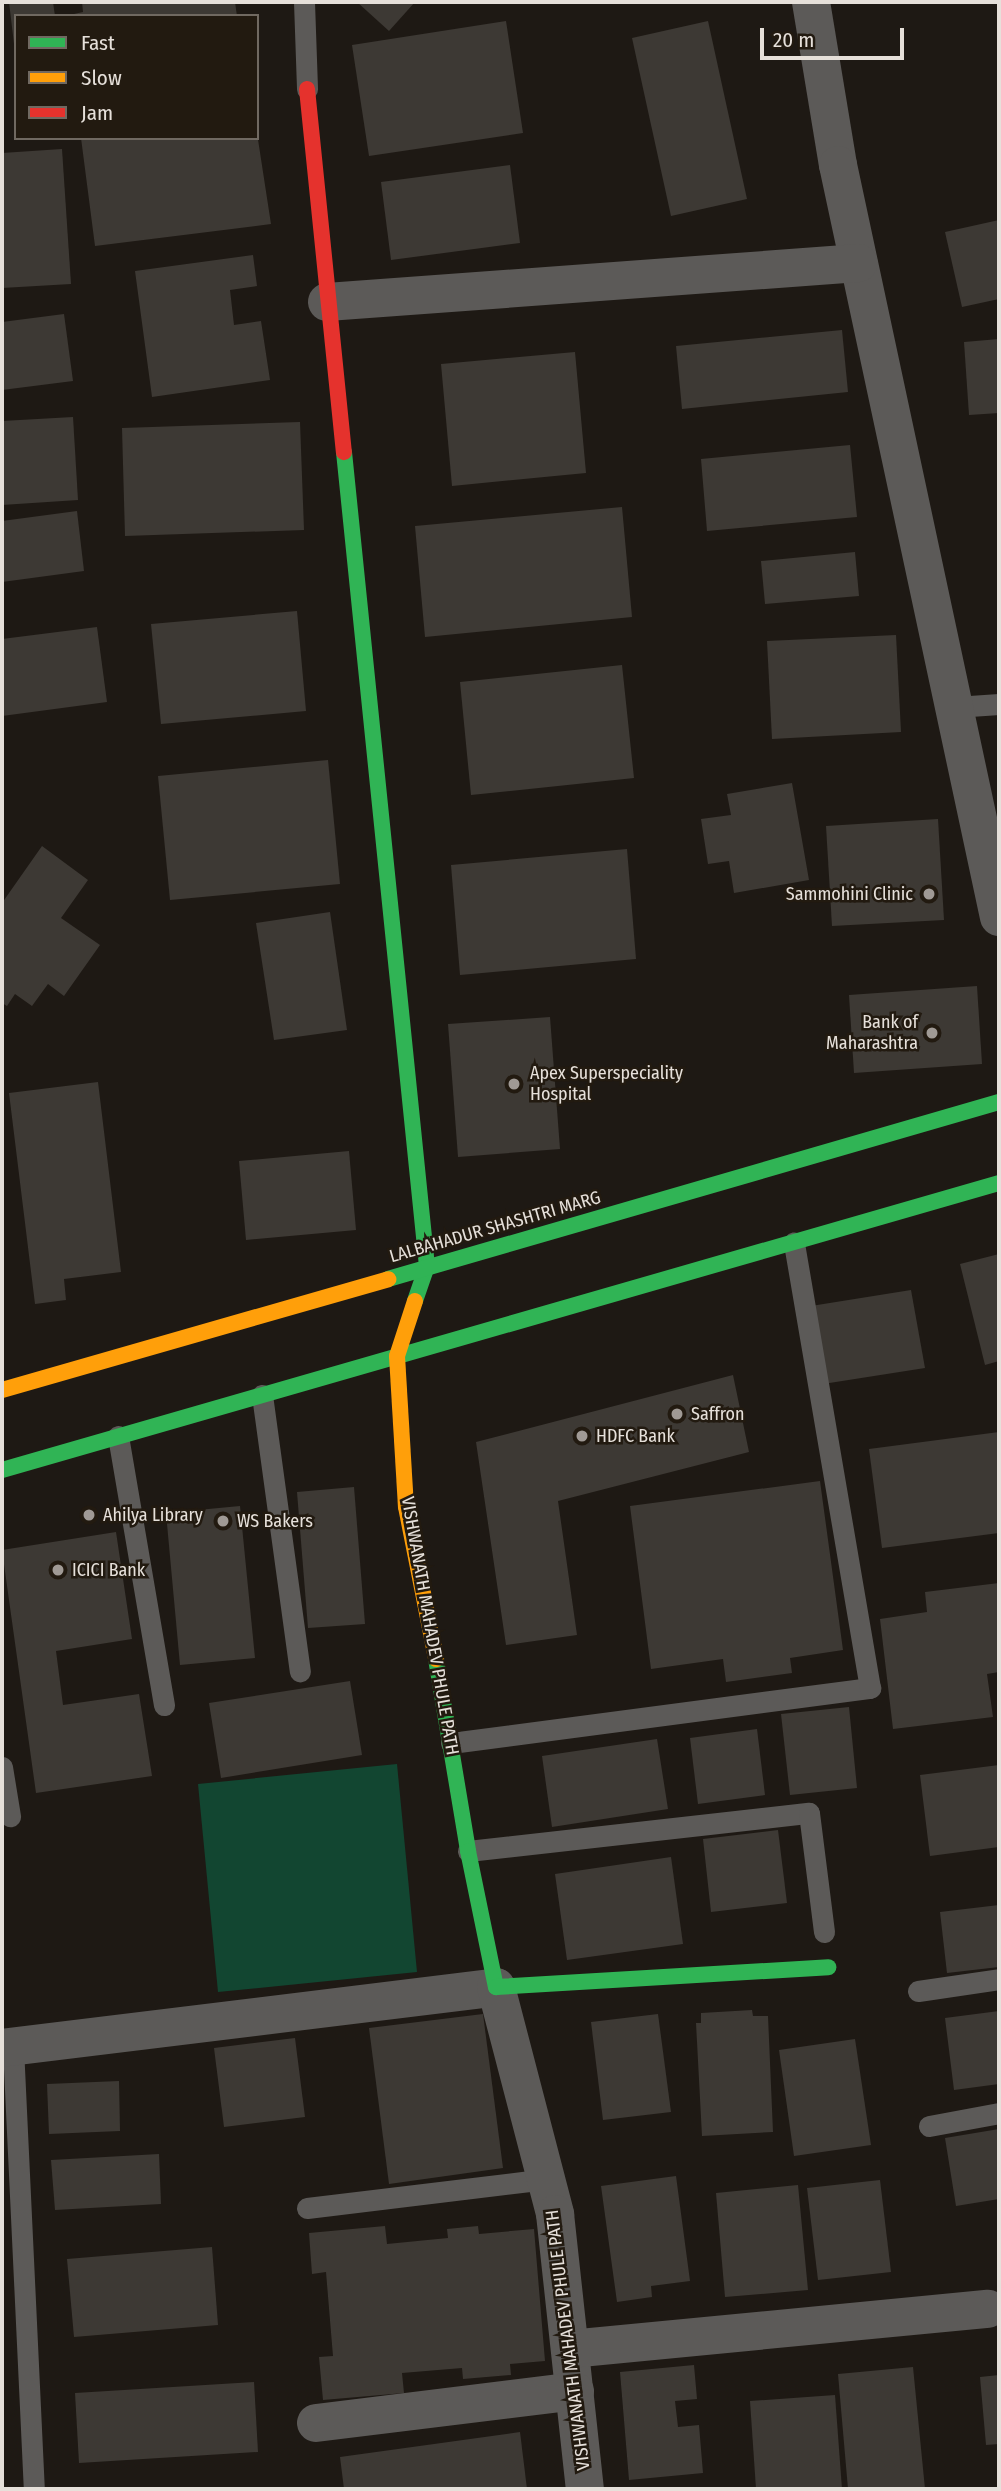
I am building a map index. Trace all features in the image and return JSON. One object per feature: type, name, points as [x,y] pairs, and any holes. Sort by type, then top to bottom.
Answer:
[{"type":"street","points":[[811,2],[838,165],[999,917]]},
{"type":"street","points":[[307,89],[428,1266]]},
{"type":"street","points":[[327,302],[859,263]]},
{"type":"street","name":"LALBAHADUR SHASHTRI MARG","points":[[2,1390],[999,1102]]},
{"type":"street","points":[[2,1470],[999,1183]]},
{"type":"street","name":"VISHWANATH MAHADEV PHULE PATH","points":[[428,1266],[397,1356],[406,1507],[451,1743],[468,1851],[496,1987],[555,2214],[585,2489]]},
{"type":"street","points":[[7,2047],[496,1987],[828,1967]]},
{"type":"street","points":[[570,2349],[988,2309]]},
{"type":"street","points":[[316,2423],[575,2392]]},
{"type":"lane","points":[[304,2],[307,89]]},
{"type":"lane","points":[[955,707],[999,704]]},
{"type":"lane","points":[[451,1743],[870,1688],[794,1242]]},
{"type":"lane","points":[[262,1395],[300,1671]]},
{"type":"lane","points":[[118,1436],[164,1705]]},
{"type":"lane","points":[[2,1767],[10,1816]]},
{"type":"lane","points":[[468,1851],[809,1813],[824,1932]]},
{"type":"lane","points":[[918,1991],[999,1979]]},
{"type":"lane","points":[[7,2047],[34,2489]]},
{"type":"lane","points":[[929,2126],[999,2113]]},
{"type":"lane","points":[[307,2208],[546,2179]]},
{"type":"green space","points":[[397,1764],[417,1972],[218,1992],[198,1784]]},
{"type":"building","points":[[9,2],[53,2],[55,14],[14,14],[14,44]]},
{"type":"building","points":[[82,2],[235,2],[237,14],[74,14],[83,12]]},
{"type":"building","points":[[357,2],[415,2],[389,31]]},
{"type":"building","points":[[506,21],[523,133],[369,156],[352,45]]},
{"type":"building","points":[[708,21],[747,199],[671,216],[632,38]]},
{"type":"building","points":[[81,140],[258,140],[271,224],[95,246]]},
{"type":"building","points":[[62,149],[71,284],[2,288],[2,153]]},
{"type":"building","points":[[510,165],[520,243],[391,260],[381,182]]},
{"type":"building","points":[[999,220],[999,299],[962,307],[945,232]]},
{"type":"building","points":[[253,255],[257,286],[230,290],[234,325],[261,321],[270,380],[152,397],[135,271]]},
{"type":"building","points":[[64,314],[73,381],[2,390],[2,322]]},
{"type":"building","points":[[842,330],[848,392],[682,409],[676,346]]},
{"type":"building","points":[[999,339],[999,413],[969,415],[964,342]]},
{"type":"building","points":[[575,352],[586,473],[452,486],[441,364]]},
{"type":"building","points":[[73,417],[78,500],[2,505],[2,421]]},
{"type":"building","points":[[300,422],[304,530],[125,536],[122,428]]},
{"type":"building","points":[[850,445],[857,517],[707,531],[701,459]]},
{"type":"building","points":[[622,507],[632,617],[425,637],[415,526]]},
{"type":"building","points":[[77,511],[84,571],[2,582],[2,521]]},
{"type":"building","points":[[855,552],[859,596],[765,604],[761,561]]},
{"type":"building","points":[[297,611],[306,711],[161,724],[151,624]]},
{"type":"building","points":[[97,627],[107,702],[2,716],[2,639]]},
{"type":"building","points":[[896,635],[901,732],[772,739],[767,641]]},
{"type":"building","points":[[622,665],[634,778],[471,795],[460,682]]},
{"type":"building","points":[[328,760],[340,884],[170,900],[158,776]]},
{"type":"building","points":[[792,783],[809,880],[734,893],[729,861],[708,864],[701,819],[731,815],[727,794]]},
{"type":"building","points":[[938,819],[944,920],[832,926],[826,826]]},
{"type":"building","points":[[42,846],[88,880],[61,918],[100,945],[64,996],[48,984],[32,1006],[15,994],[7,1006],[2,1003],[2,903]]},
{"type":"building","points":[[627,849],[636,959],[460,975],[451,865]]},
{"type":"building","points":[[330,912],[347,1030],[274,1040],[256,923]]},
{"type":"building","points":[[977,986],[982,1064],[854,1073],[849,995]]},
{"type":"building","points":[[550,1017],[560,1149],[458,1157],[448,1024]]},
{"type":"building","points":[[98,1082],[121,1272],[64,1279],[66,1300],[35,1304],[9,1093]]},
{"type":"building","points":[[349,1151],[356,1230],[246,1240],[239,1161]]},
{"type":"building","points":[[999,1254],[999,1361],[985,1365],[960,1264]]},
{"type":"building","points":[[911,1290],[925,1368],[823,1384],[811,1306]]},
{"type":"building","points":[[733,1375],[749,1452],[558,1501],[577,1635],[506,1645],[476,1442]]},
{"type":"building","points":[[999,1432],[999,1533],[882,1548],[869,1449]]},
{"type":"building","points":[[820,1481],[843,1650],[790,1658],[792,1673],[726,1682],[723,1659],[651,1669],[630,1506]]},
{"type":"building","points":[[354,1487],[365,1624],[308,1628],[297,1492]]},
{"type":"building","points":[[240,1506],[255,1658],[180,1665],[166,1513]]},
{"type":"building","points":[[116,1532],[132,1639],[56,1651],[63,1705],[139,1694],[152,1776],[36,1793],[2,1550]]},
{"type":"building","points":[[999,1583],[999,1672],[987,1674],[993,1717],[893,1729],[880,1619],[927,1612],[925,1592]]},
{"type":"building","points":[[350,1681],[362,1755],[221,1778],[209,1703]]},
{"type":"building","points":[[849,1707],[857,1788],[790,1795],[781,1714]]},
{"type":"building","points":[[757,1729],[765,1795],[698,1804],[690,1738]]},
{"type":"building","points":[[657,1739],[668,1809],[552,1827],[542,1756]]},
{"type":"building","points":[[999,1765],[999,1847],[930,1856],[920,1775]]},
{"type":"building","points":[[778,1830],[787,1903],[711,1912],[703,1839]]},
{"type":"building","points":[[671,1857],[683,1944],[567,1960],[555,1874]]},
{"type":"building","points":[[999,1905],[999,1967],[947,1973],[940,1912]]},
{"type":"building","points":[[752,2010],[753,2016],[768,2016],[773,2132],[702,2136],[696,2023],[701,2023],[701,2013]]},
{"type":"building","points":[[999,2011],[999,2084],[954,2090],[945,2018]]},
{"type":"building","points":[[483,2014],[503,2168],[389,2184],[369,2028]]},
{"type":"building","points":[[658,2014],[671,2112],[603,2120],[591,2022]]},
{"type":"building","points":[[295,2038],[305,2117],[224,2127],[214,2048]]},
{"type":"building","points":[[855,2039],[871,2145],[794,2156],[779,2050]]},
{"type":"building","points":[[119,2081],[120,2131],[49,2134],[47,2084]]},
{"type":"building","points":[[999,2129],[999,2199],[956,2206],[945,2138]]},
{"type":"building","points":[[159,2154],[161,2204],[55,2210],[51,2160]]},
{"type":"building","points":[[676,2176],[690,2281],[651,2286],[652,2297],[617,2302],[601,2186]]},
{"type":"building","points":[[880,2180],[891,2272],[818,2280],[807,2188]]},
{"type":"building","points":[[798,2185],[808,2290],[725,2297],[716,2193]]},
{"type":"building","points":[[385,2226],[387,2244],[448,2238],[447,2229],[478,2226],[479,2234],[534,2229],[545,2361],[510,2364],[511,2375],[463,2379],[462,2368],[402,2373],[404,2393],[323,2400],[319,2357],[333,2356],[326,2272],[312,2274],[309,2233]]},
{"type":"building","points":[[212,2247],[218,2325],[74,2337],[67,2259]]},
{"type":"building","points":[[694,2365],[697,2399],[675,2401],[678,2427],[699,2425],[703,2473],[629,2480],[620,2372]]},
{"type":"building","points":[[913,2367],[925,2489],[848,2489],[838,2374]]},
{"type":"building","points":[[999,2375],[999,2444],[986,2445],[980,2377]]},
{"type":"building","points":[[254,2382],[258,2452],[79,2463],[75,2393]]},
{"type":"building","points":[[835,2395],[842,2489],[756,2489],[750,2401]]},
{"type":"building","points":[[520,2432],[527,2489],[344,2489],[340,2457]]},
{"type":"traffic: fast","points":[[344,452],[427,1266],[415,1301]]},
{"type":"traffic: fast","points":[[388,1279],[999,1102]]},
{"type":"traffic: fast","points":[[2,1470],[999,1183]]},
{"type":"traffic: fast","points":[[436,1659],[468,1851],[496,1987],[828,1967]]},
{"type":"traffic: slow","points":[[2,1390],[388,1279]]},
{"type":"traffic: slow","points":[[415,1301],[397,1356],[406,1507],[436,1659]]},
{"type":"traffic: jam","points":[[307,89],[344,452]]},
{"type":"place","name":"Sammohini Clinic","points":[[929,894]]},
{"type":"place","name":"Bank of Maharashtra","points":[[932,1033]]},
{"type":"place","name":"Apex Superspeciality Hospital","points":[[514,1084]]},
{"type":"place","name":"Saffron","points":[[677,1414]]},
{"type":"place","name":"HDFC Bank","points":[[582,1436]]},
{"type":"place","name":"Ahilya Library","points":[[89,1515]]},
{"type":"place","name":"WS Bakers","points":[[223,1521]]},
{"type":"place","name":"ICICI Bank","points":[[58,1570]]}]
